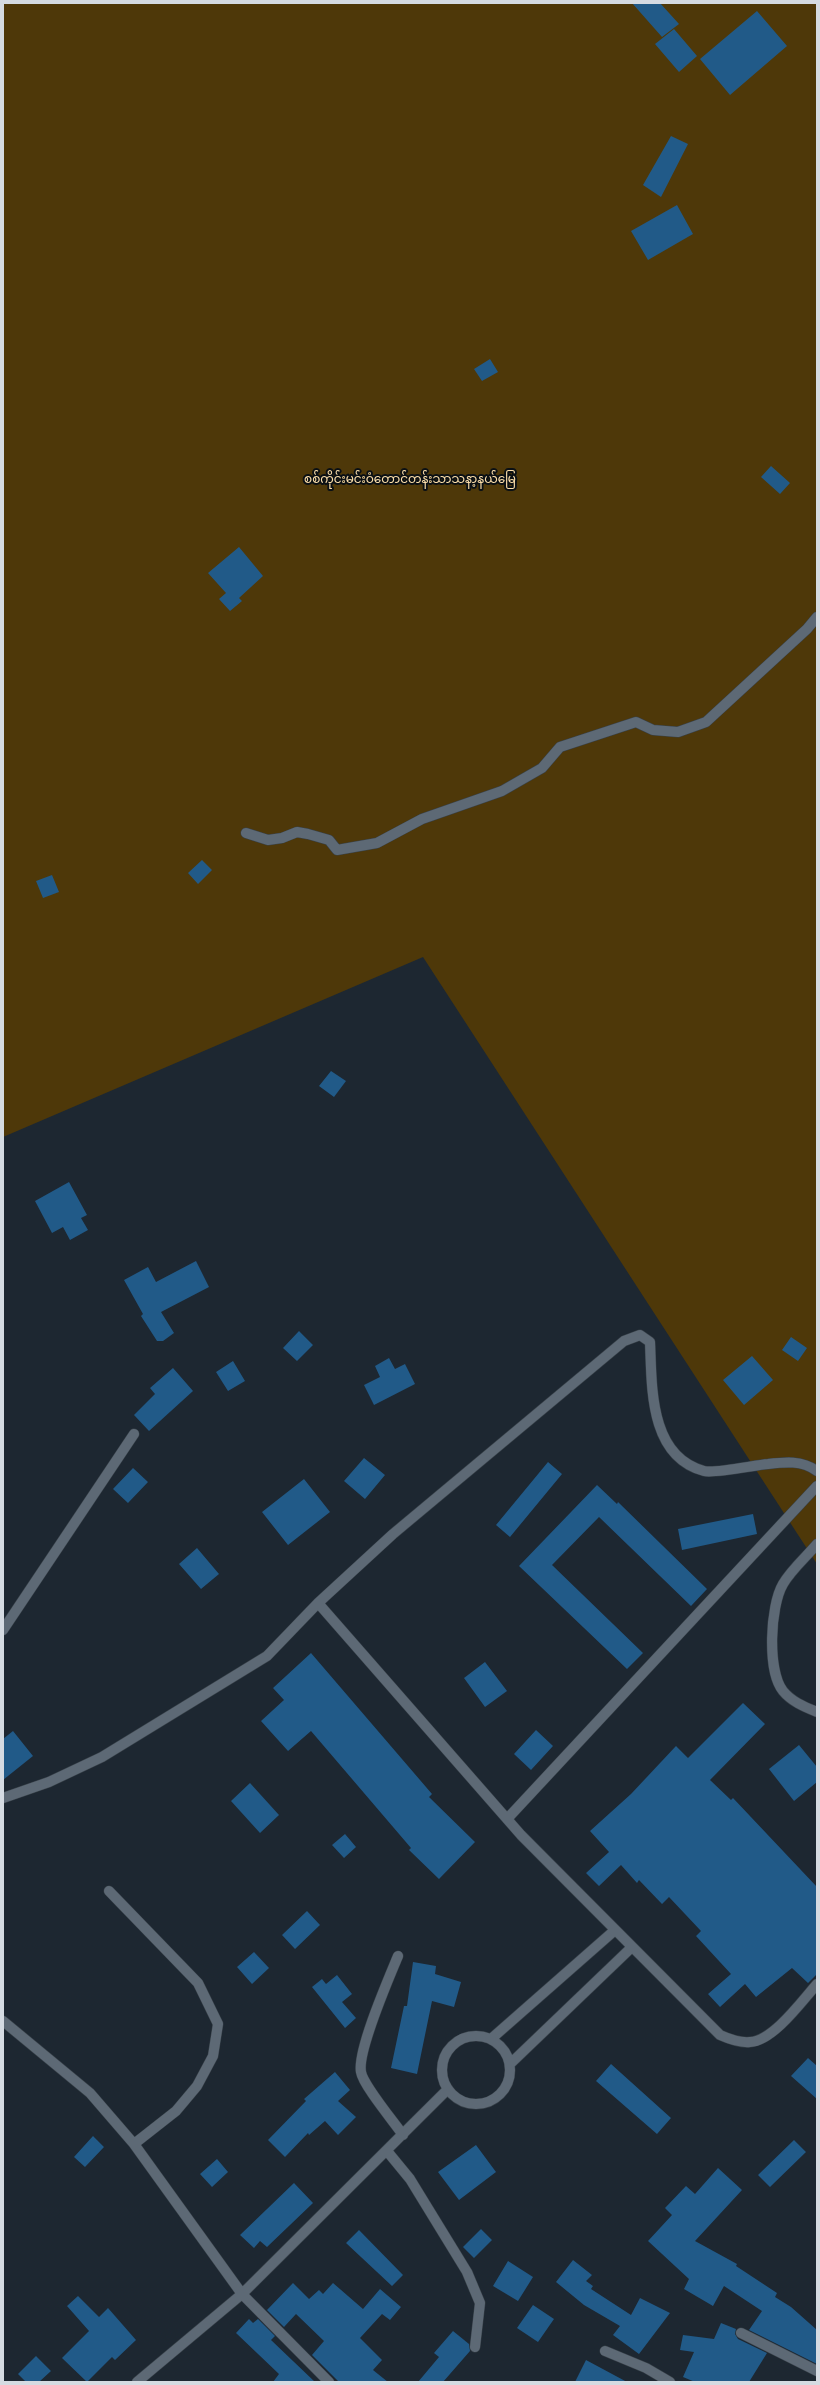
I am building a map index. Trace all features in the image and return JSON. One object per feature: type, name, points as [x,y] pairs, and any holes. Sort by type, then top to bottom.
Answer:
[{"type":"street","points":[[246,833],[268,840],[282,838],[297,832],[308,834],[329,840],[337,850],[377,843],[422,819],[502,791],[542,768],[560,747],[636,722],[653,730],[678,732],[706,722],[807,629],[817,617]]},
{"type":"street","points":[[3,1798],[78,1770],[267,1656],[318,1603],[393,1534],[624,1341],[640,1335],[650,1342],[654,1410],[659,1427],[679,1459],[705,1472],[789,1461],[817,1471]]},
{"type":"street","points":[[3,1630],[134,1434]]},
{"type":"street","points":[[507,1819],[817,1486]]},
{"type":"street","points":[[817,1544],[783,1584],[774,1608],[772,1634],[774,1670],[783,1691],[797,1704],[817,1712]]},
{"type":"street","points":[[318,1603],[507,1819],[720,2036],[732,2040],[751,2042],[773,2032],[817,1984]]},
{"type":"street","points":[[109,1892],[198,1983],[218,2024],[213,2056],[197,2086],[176,2111],[134,2144]]},
{"type":"street","points":[[491,2039],[615,1930]]},
{"type":"street","points":[[510,2064],[632,1947]]},
{"type":"street","points":[[398,1956],[365,2042],[361,2072],[380,2104],[403,2135]]},
{"type":"street","points":[[3,2021],[90,2093],[134,2144],[242,2294],[328,2382]]},
{"type":"street","points":[[477,2036],[491,2039],[504,2049],[510,2064],[509,2079],[502,2092],[489,2102],[474,2104],[460,2100],[448,2089],[443,2076],[443,2061],[450,2048],[462,2039],[477,2036]]},
{"type":"street","points":[[137,2382],[242,2294],[387,2152],[448,2089]]},
{"type":"street","points":[[387,2152],[410,2179],[467,2272],[480,2304],[475,2347]]},
{"type":"street","points":[[741,2333],[817,2371]]},
{"type":"street","points":[[605,2352],[646,2368],[670,2382]]},
{"type":"green space","name":"စစ်ကိုင်းမင်းဝံတောင်တန်းသာသနာ့နယ်မြေ","points":[[3,3],[817,3],[817,1564],[423,957],[3,1137]]},
{"type":"building","points":[[632,3],[660,3],[679,24],[662,37]]},
{"type":"building","points":[[757,11],[787,46],[730,95],[700,59]]},
{"type":"building","points":[[674,29],[697,56],[679,72],[655,44]]},
{"type":"building","points":[[671,136],[688,144],[661,197],[643,185]]},
{"type":"building","points":[[677,205],[693,234],[648,260],[631,231]]},
{"type":"building","points":[[490,359],[498,372],[482,381],[474,369]]},
{"type":"building","points":[[771,466],[790,483],[780,494],[761,477]]},
{"type":"building","points":[[239,547],[263,576],[239,598],[242,601],[230,611],[219,599],[226,593],[208,573]]},
{"type":"building","points":[[202,860],[212,870],[198,884],[188,873]]},
{"type":"building","points":[[52,875],[59,892],[43,898],[36,881]]},
{"type":"building","points":[[331,1071],[346,1081],[334,1097],[319,1086]]},
{"type":"building","points":[[69,1182],[87,1215],[81,1218],[88,1230],[70,1240],[63,1227],[52,1233],[35,1201]]},
{"type":"building","points":[[196,1261],[209,1287],[161,1312],[174,1333],[163,1341],[157,1341],[141,1316],[143,1314],[124,1280],[148,1267],[156,1282]]},
{"type":"building","points":[[299,1331],[313,1345],[297,1361],[283,1348]]},
{"type":"building","points":[[791,1337],[807,1348],[798,1361],[782,1350]]},
{"type":"building","points":[[752,1356],[773,1380],[744,1405],[723,1380]]},
{"type":"building","points":[[389,1358],[395,1369],[405,1364],[415,1384],[374,1405],[364,1385],[380,1377],[375,1366]]},
{"type":"building","points":[[233,1361],[245,1381],[228,1391],[216,1372]]},
{"type":"building","points":[[173,1368],[193,1391],[149,1431],[134,1415],[155,1394],[150,1388]]},
{"type":"building","points":[[364,1458],[385,1475],[365,1499],[344,1481]]},
{"type":"building","points":[[548,1462],[562,1474],[510,1537],[496,1525]]},
{"type":"building","points":[[133,1468],[148,1482],[128,1503],[113,1489]]},
{"type":"building","points":[[304,1479],[330,1512],[288,1545],[262,1512]]},
{"type":"building","points":[[597,1485],[617,1504],[618,1502],[707,1589],[691,1606],[599,1517],[552,1565],[643,1653],[627,1669],[519,1566]]},
{"type":"building","points":[[753,1514],[757,1534],[682,1550],[678,1529]]},
{"type":"building","points":[[197,1548],[219,1574],[201,1589],[179,1564]]},
{"type":"building","points":[[311,1653],[432,1794],[429,1797],[475,1842],[439,1879],[409,1850],[411,1848],[311,1731],[288,1751],[261,1721],[284,1700],[273,1688]]},
{"type":"building","points":[[485,1662],[507,1691],[485,1707],[464,1678]]},
{"type":"building","points":[[743,1703],[765,1724],[710,1780],[731,1800],[733,1798],[817,1887],[817,1974],[808,1983],[792,1968],[756,1997],[745,1984],[720,2007],[708,1994],[731,1974],[696,1936],[701,1931],[669,1897],[662,1904],[639,1880],[637,1883],[621,1865],[599,1886],[586,1873],[609,1852],[590,1831],[631,1794],[676,1746],[688,1758]]},
{"type":"building","points":[[536,1730],[553,1746],[531,1770],[514,1754]]},
{"type":"building","points":[[13,1731],[33,1756],[3,1780],[3,1739]]},
{"type":"building","points":[[799,1745],[817,1767],[817,1782],[794,1801],[769,1769]]},
{"type":"building","points":[[250,1783],[279,1815],[260,1833],[231,1801]]},
{"type":"building","points":[[345,1834],[356,1847],[344,1858],[332,1845]]},
{"type":"building","points":[[307,1911],[320,1925],[295,1949],[282,1935]]},
{"type":"building","points":[[254,1952],[269,1968],[252,1984],[237,1967]]},
{"type":"building","points":[[413,1962],[436,1966],[435,1974],[461,1982],[454,2007],[432,2001],[417,2074],[391,2068],[404,2006],[407,2006]]},
{"type":"building","points":[[337,1975],[352,1994],[342,2002],[356,2018],[345,2028],[312,1987],[322,1979],[326,1984]]},
{"type":"building","points":[[808,2058],[817,2066],[817,2099],[791,2076]]},
{"type":"building","points":[[611,2064],[671,2118],[657,2134],[596,2081]]},
{"type":"building","points":[[335,2072],[350,2090],[338,2101],[356,2117],[338,2135],[325,2121],[309,2135],[308,2133],[285,2157],[268,2140],[306,2101],[304,2099]]},
{"type":"building","points":[[93,2136],[104,2147],[85,2167],[74,2157]]},
{"type":"building","points":[[794,2140],[806,2152],[770,2187],[758,2175]]},
{"type":"building","points":[[476,2145],[496,2172],[459,2200],[438,2172]]},
{"type":"building","points":[[217,2159],[228,2172],[212,2187],[200,2174]]},
{"type":"building","points":[[718,2168],[742,2190],[695,2241],[737,2264],[736,2266],[777,2293],[775,2297],[791,2307],[817,2330],[817,2364],[749,2330],[762,2311],[724,2286],[713,2306],[684,2289],[689,2279],[648,2241],[672,2215],[665,2208],[686,2186],[695,2194]]},
{"type":"building","points":[[294,2183],[313,2203],[267,2247],[260,2241],[254,2248],[240,2235]]},
{"type":"building","points":[[481,2229],[492,2240],[474,2258],[463,2247]]},
{"type":"building","points":[[359,2230],[403,2275],[392,2286],[346,2243]]},
{"type":"building","points":[[573,2260],[592,2275],[586,2281],[593,2286],[591,2289],[631,2315],[640,2298],[670,2313],[639,2354],[613,2335],[620,2326],[584,2305],[556,2282]]},
{"type":"building","points":[[508,2261],[533,2277],[518,2301],[493,2286]]},
{"type":"building","points":[[293,2283],[309,2299],[319,2290],[323,2294],[333,2283],[363,2309],[380,2289],[401,2307],[390,2320],[382,2314],[360,2338],[382,2360],[373,2370],[388,2382],[339,2382],[312,2355],[324,2341],[296,2314],[284,2327],[267,2310]]},
{"type":"building","points":[[78,2296],[99,2317],[108,2308],[136,2340],[115,2360],[112,2357],[87,2382],[62,2358],[89,2331],[67,2306]]},
{"type":"building","points":[[533,2305],[554,2319],[538,2342],[517,2328]]},
{"type":"building","points":[[249,2319],[253,2323],[258,2319],[275,2336],[271,2340],[315,2382],[273,2382],[279,2374],[236,2333]]},
{"type":"building","points":[[721,2323],[736,2329],[735,2334],[738,2339],[767,2353],[749,2382],[695,2382],[683,2377],[694,2352],[680,2350],[683,2335],[714,2339]]},
{"type":"building","points":[[453,2331],[469,2344],[470,2351],[443,2382],[418,2382],[439,2357],[434,2353]]},
{"type":"building","points":[[36,2356],[51,2371],[39,2382],[26,2382],[18,2374]]},
{"type":"building","points":[[586,2360],[627,2382],[575,2382]]}]
